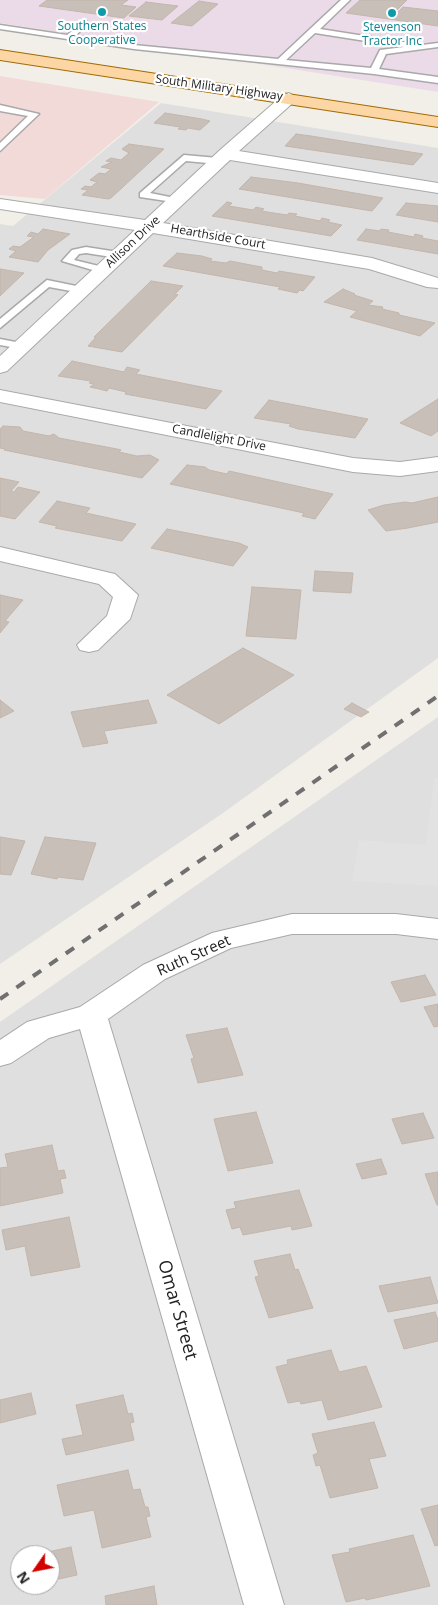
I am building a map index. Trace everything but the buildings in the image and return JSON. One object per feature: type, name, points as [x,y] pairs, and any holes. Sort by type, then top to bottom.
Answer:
[{"type":"main road","name":"South Military Highway","points":[[0,44],[438,107]]},
{"type":"main road","name":"South Military Highway","points":[[0,55],[438,122]]},
{"type":"street","name":"Allison Drive","points":[[0,367],[222,157],[289,98]]},
{"type":"street","points":[[222,157],[438,188]]},
{"type":"street","name":"Hearthside Court","points":[[0,204],[150,226],[372,264],[434,283]]},
{"type":"street","name":"Candlelight Drive","points":[[0,396],[353,465],[400,469],[429,467],[438,464]]},
{"type":"street","points":[[0,554],[107,579],[126,596],[118,619],[89,644]]},
{"type":"street","name":"Ruth Street","points":[[0,1055],[38,1030],[91,1015],[154,972],[223,940],[292,924],[396,924],[438,929]]},
{"type":"street","name":"Omar Street","points":[[91,1015],[264,1605]]},
{"type":"lane","points":[[279,62],[346,0]]},
{"type":"lane","points":[[69,37],[86,22]]},
{"type":"lane","points":[[0,27],[134,47],[374,71],[438,80]]},
{"type":"lane","points":[[313,30],[422,47]]},
{"type":"lane","points":[[374,71],[383,52],[438,45]]},
{"type":"lane","points":[[0,108],[35,114],[0,148]]},
{"type":"lane","points":[[177,201],[143,195],[184,158],[222,157]]},
{"type":"lane","points":[[103,270],[67,261],[76,252],[86,250],[118,255]]},
{"type":"lane","points":[[0,325],[47,283],[82,290]]},
{"type":"lane","points":[[0,342],[22,346]]},
{"type":"shaded area","points":[[0,0],[438,0],[438,92],[0,23]]},
{"type":"shaded area","points":[[0,76],[159,102],[45,199],[0,195]]},
{"type":"shaded area","points":[[161,103],[438,148],[438,658],[223,813],[0,964],[0,224],[13,226]]},
{"type":"shaded area","points":[[438,717],[438,1605],[0,1605],[0,1022]]},
{"type":"shaded area","points":[[434,778],[438,778],[438,886],[352,881],[359,840],[426,845]]},
{"type":"railway","points":[[0,999],[438,696]]},
{"type":"place","name":"Southern States Cooperative","points":[[102,12]]},
{"type":"place","name":"Stevenson Tractor Inc","points":[[392,13]]}]
